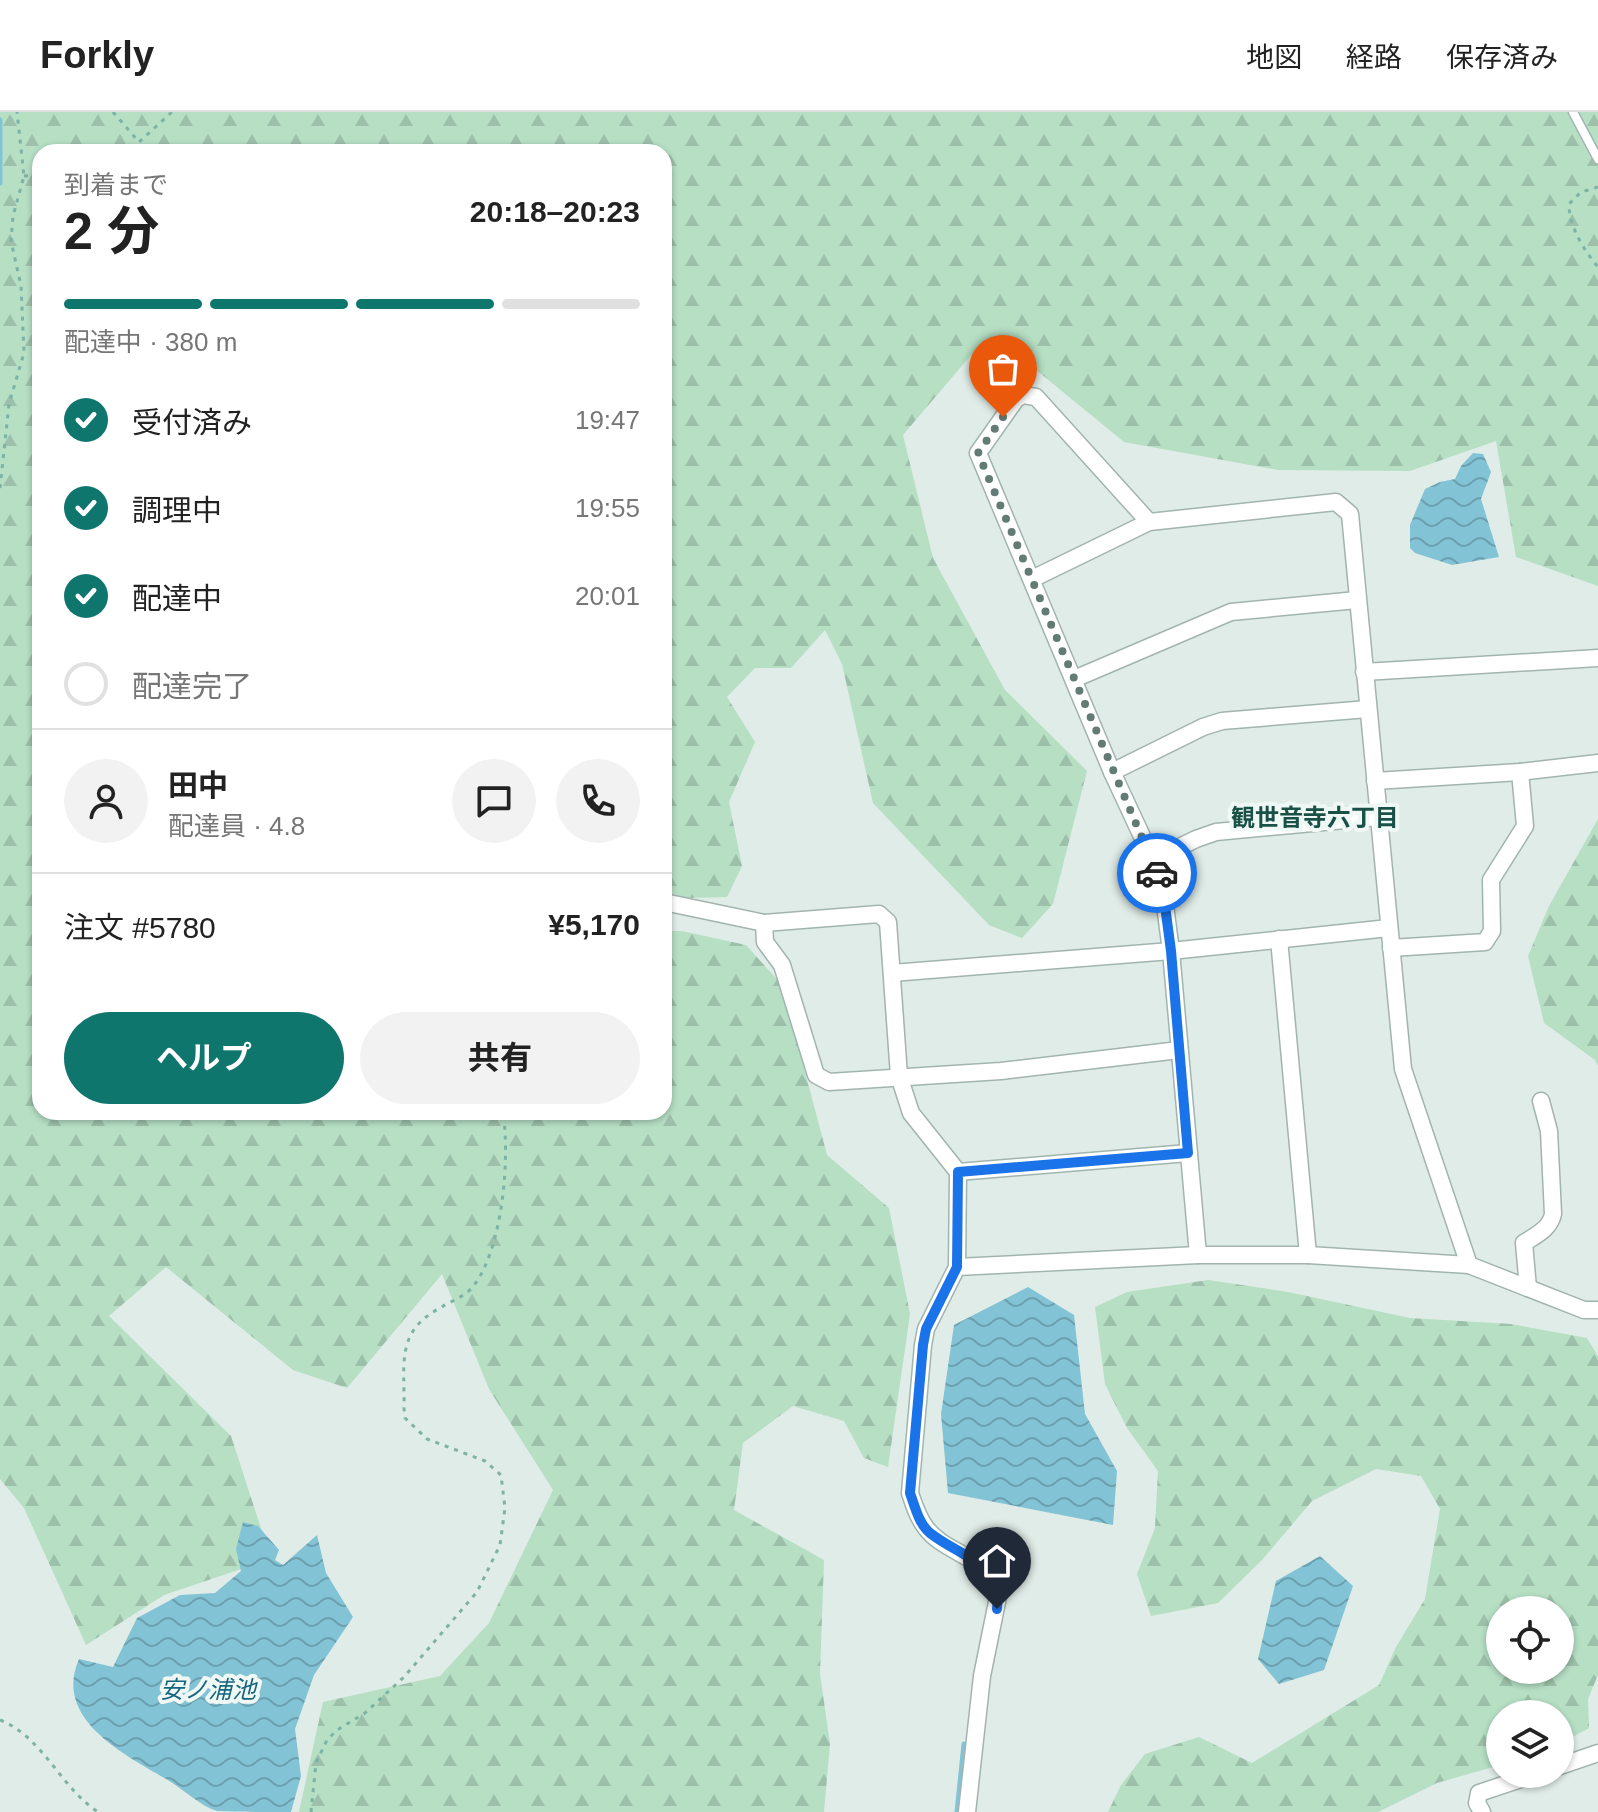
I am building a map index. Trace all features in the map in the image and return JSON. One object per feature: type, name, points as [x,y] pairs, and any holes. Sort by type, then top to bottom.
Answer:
[{"type":"street","points":[[1149,522],[1036,397],[1023,395],[1016,399],[978,453],[1112,772],[1153,860],[1164,898],[1198,1255]]},
{"type":"street","points":[[1032,579],[1149,522],[1336,502],[1350,514],[1403,1069],[1469,1265]]},
{"type":"street","points":[[1074,679],[1231,612],[1357,600]]},
{"type":"street","points":[[1364,672],[1598,658]]},
{"type":"street","points":[[1112,772],[1203,727],[1222,721],[1368,709]]},
{"type":"street","points":[[1375,781],[1520,772],[1598,763]]},
{"type":"street","points":[[1391,948],[1485,942],[1492,931],[1491,880],[1525,826],[1520,772]]},
{"type":"street","points":[[1153,860],[1216,832],[1378,817]]},
{"type":"street","points":[[672,904],[764,923],[879,914],[888,922],[899,1076],[911,1113],[958,1172],[957,1267],[926,1329],[910,1493],[928,1531],[987,1571],[996,1586],[997,1609],[982,1676],[967,1812]]},
{"type":"street","points":[[764,923],[765,942],[782,965],[816,1075],[829,1082],[1001,1071],[1179,1050]]},
{"type":"street","points":[[892,973],[1171,951],[1389,928]]},
{"type":"street","points":[[1279,939],[1308,1255]]},
{"type":"street","points":[[1528,1288],[1524,1243],[1546,1228],[1553,1214],[1549,1131],[1541,1101]]},
{"type":"street","points":[[958,1172],[1188,1153]]},
{"type":"street","points":[[957,1267],[1198,1255],[1308,1255],[1469,1265],[1584,1310],[1598,1310]]},
{"type":"street","points":[[1574,1761],[1598,1753]]},
{"type":"street","points":[[1482,1812],[1477,1803],[1479,1793],[1494,1788]]},
{"type":"lane","points":[[1573,112],[1598,159]]},
{"type":"path","points":[[0,488],[9,404],[24,353],[21,286],[11,241],[13,216],[24,176],[17,112]]},
{"type":"path","points":[[113,112],[139,142],[172,112]]},
{"type":"path","points":[[24,176],[32,176]]},
{"type":"path","points":[[1598,187],[1581,192],[1569,204],[1569,216],[1586,253],[1598,267]]},
{"type":"path","points":[[311,1812],[316,1763],[327,1740],[365,1713],[404,1677],[477,1592],[500,1545],[505,1508],[501,1475],[485,1461],[427,1439],[405,1418],[404,1409],[405,1346],[420,1319],[468,1292],[476,1284],[496,1237],[504,1184],[503,1120]]},
{"type":"path","points":[[0,1720],[31,1739],[67,1786],[98,1812]]},
{"type":"green space","points":[[0,112],[1598,112],[1598,586],[1516,557],[1496,441],[1410,471],[1278,470],[1124,442],[1024,360],[971,355],[903,435],[933,558],[1005,690],[1087,771],[1053,904],[1022,938],[989,925],[873,803],[842,664],[825,630],[791,668],[755,668],[727,697],[755,742],[729,802],[742,866],[727,897],[685,898],[672,894],[672,144],[32,144],[32,1120],[672,1120],[672,931],[746,945],[782,985],[827,1155],[889,1208],[910,1314],[888,1467],[864,1458],[844,1421],[793,1406],[743,1443],[734,1510],[824,1560],[820,1674],[830,1744],[824,1812],[299,1812],[323,1702],[440,1676],[489,1623],[553,1490],[489,1389],[442,1274],[347,1388],[293,1370],[166,1267],[109,1316],[231,1436],[271,1559],[164,1595],[86,1645],[24,1508],[0,1479]]},
{"type":"green space","points":[[1598,819],[1598,1066],[1595,1060],[1544,1023],[1528,956],[1549,906]]},
{"type":"green space","points":[[1208,1280],[1288,1292],[1410,1318],[1511,1324],[1587,1338],[1598,1356],[1598,1675],[1588,1699],[1589,1728],[1574,1736],[1574,1700],[1486,1700],[1486,1769],[1437,1783],[1378,1812],[1108,1812],[1121,1785],[1145,1754],[1199,1737],[1252,1763],[1379,1685],[1396,1647],[1425,1599],[1440,1509],[1421,1476],[1376,1469],[1312,1501],[1262,1560],[1218,1603],[1151,1616],[1137,1574],[1155,1528],[1158,1471],[1127,1428],[1105,1384],[1095,1307],[1127,1292]]},
{"type":"water","points":[[1473,453],[1483,454],[1491,472],[1481,499],[1499,557],[1452,565],[1415,553],[1410,548],[1410,525],[1425,489],[1455,479],[1461,466]]},
{"type":"water","points":[[1028,1287],[1074,1315],[1085,1414],[1117,1471],[1113,1525],[948,1493],[941,1414],[954,1325]]},
{"type":"water","name":"安ノ浦池","points":[[243,1522],[258,1526],[279,1550],[275,1560],[283,1565],[317,1535],[326,1573],[353,1617],[314,1675],[295,1729],[301,1776],[291,1812],[217,1811],[205,1806],[116,1748],[85,1718],[76,1701],[73,1681],[79,1659],[113,1667],[137,1618],[180,1595],[215,1593],[241,1571],[236,1549]]},
{"type":"water","points":[[1320,1556],[1353,1586],[1324,1670],[1279,1684],[1258,1659],[1276,1581]]},
{"type":"waterway","points":[[0,120],[0,183]]},
{"type":"waterway","points":[[957,1812],[964,1744]]},
{"type":"way so far","points":[[1003,417],[978,453],[1157,873]]},
{"type":"district","name":"観世音寺六丁目","points":[[1315,818]]},
{"type":"route","points":[[997,1609],[996,1586],[987,1571],[928,1531],[910,1493],[926,1329],[957,1267],[958,1172],[1188,1153],[1171,951],[1164,898],[1157,873]]}]
